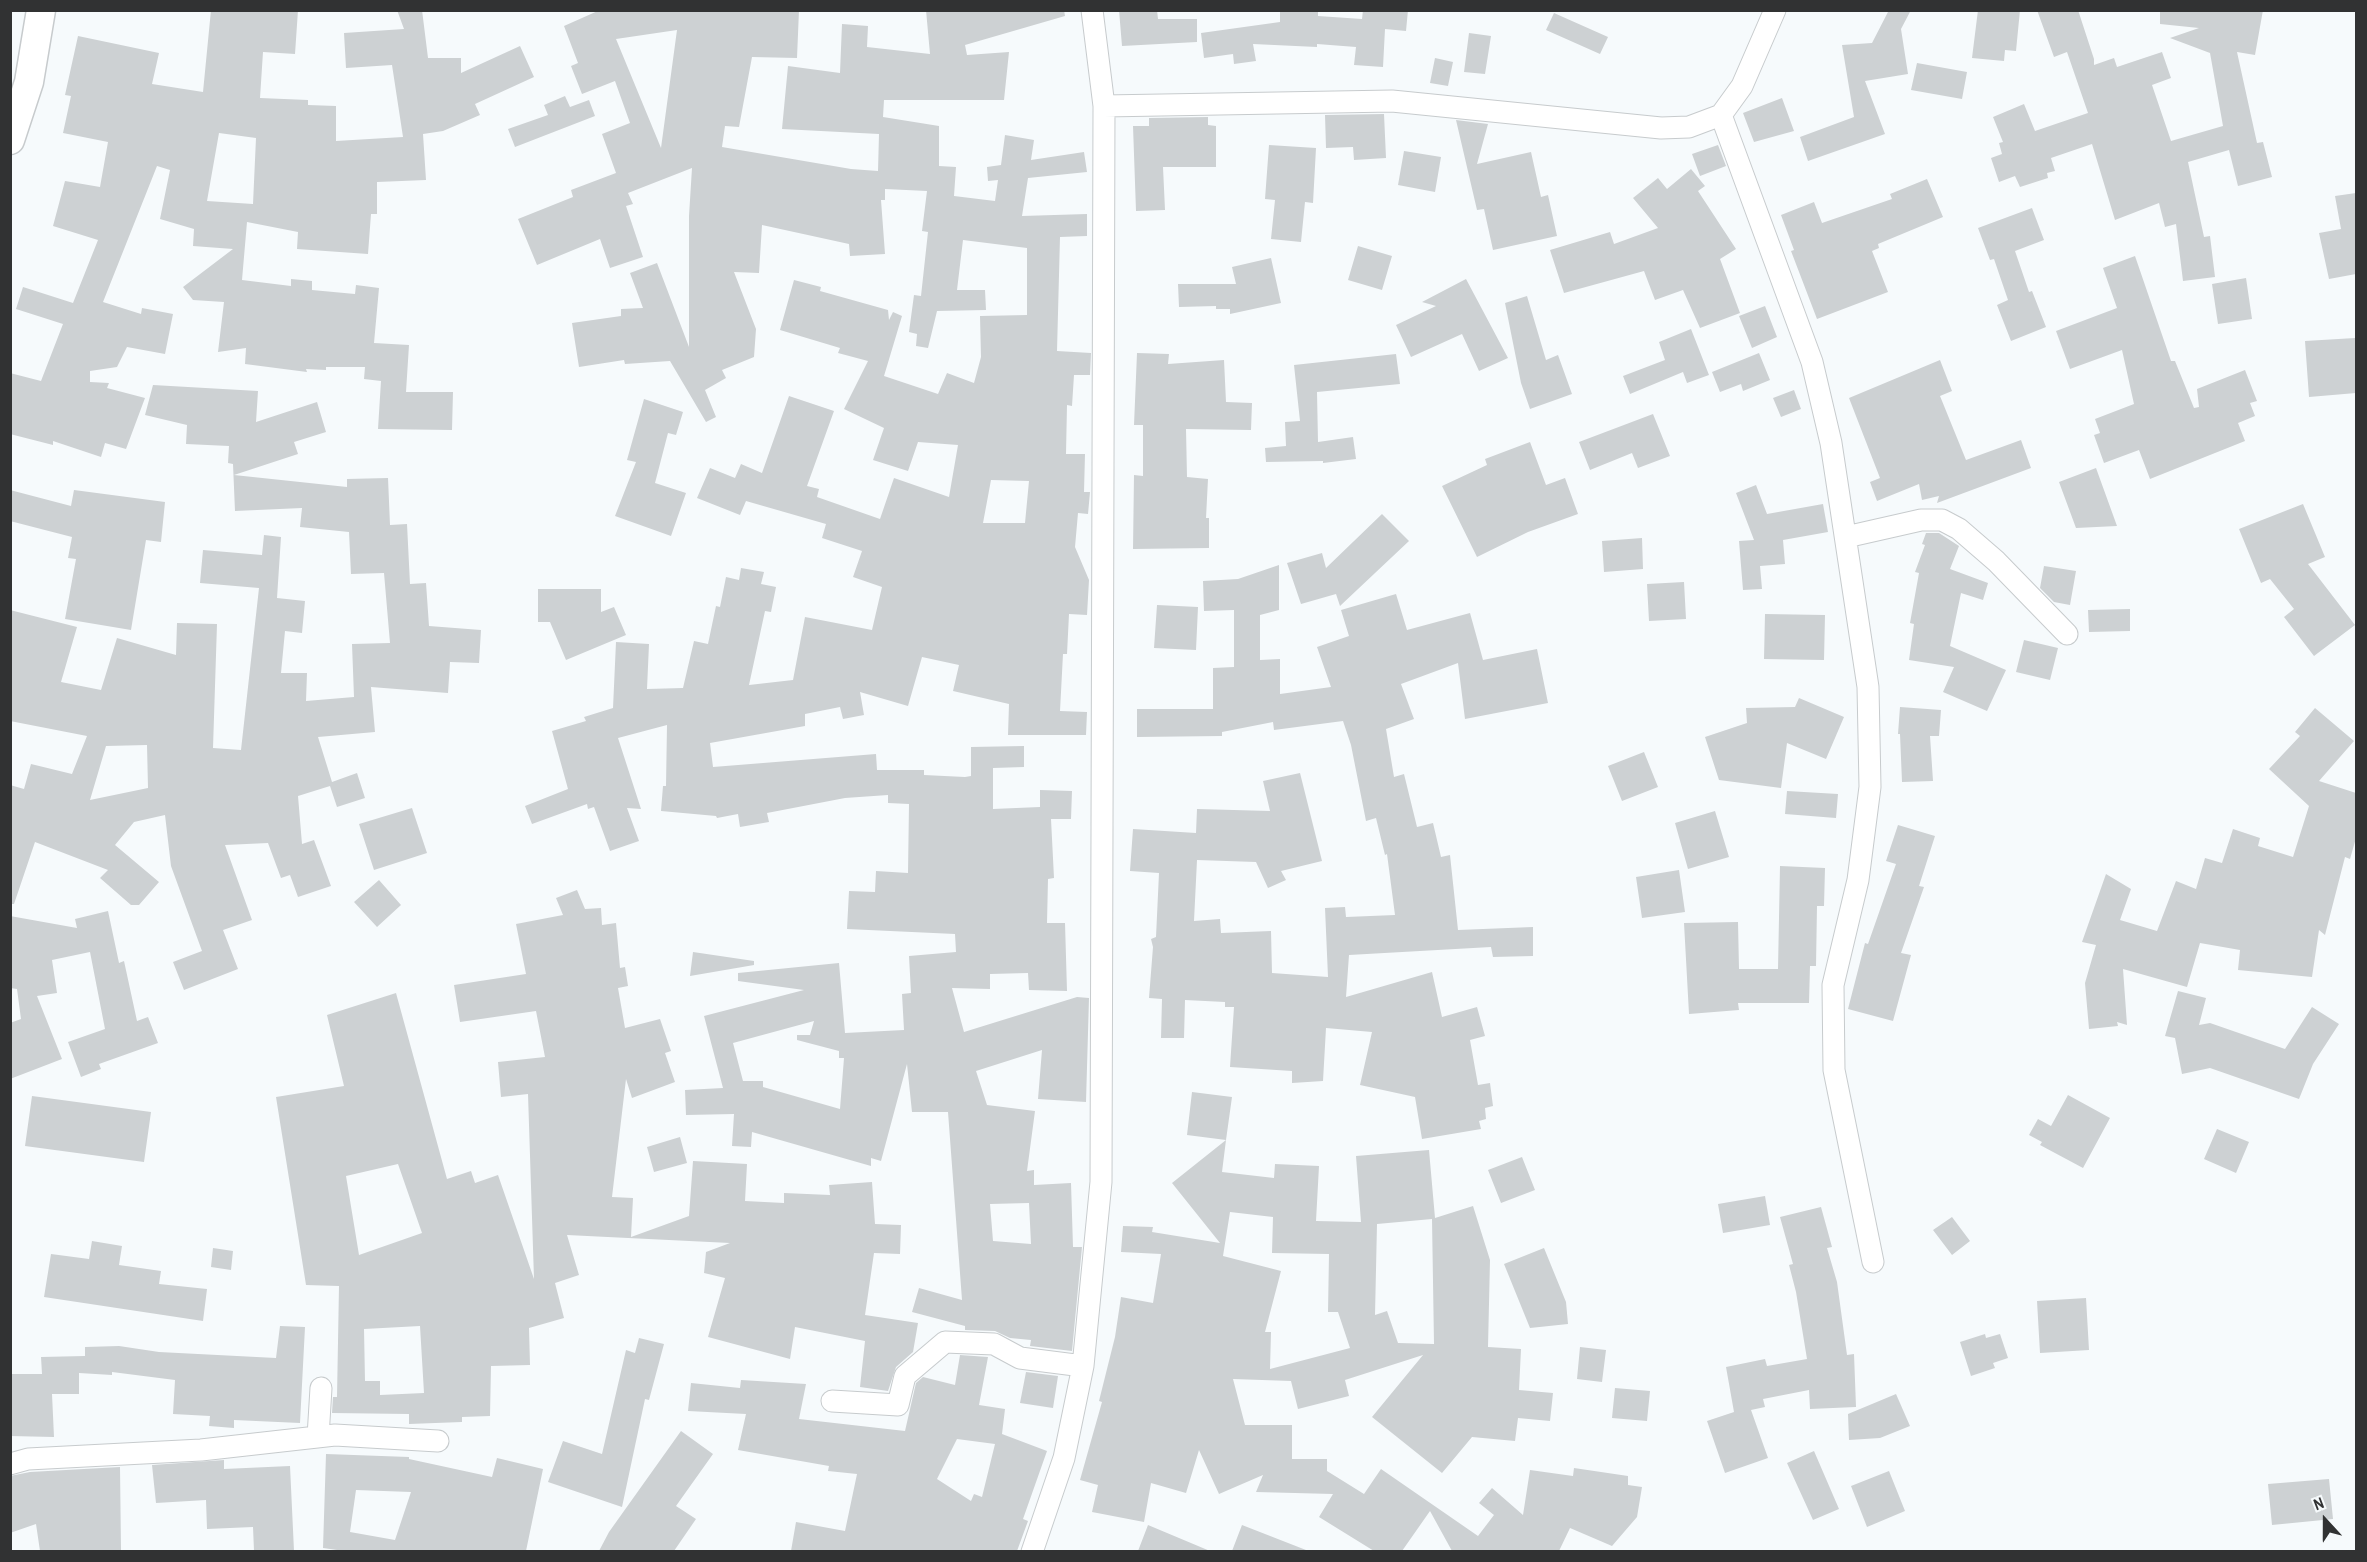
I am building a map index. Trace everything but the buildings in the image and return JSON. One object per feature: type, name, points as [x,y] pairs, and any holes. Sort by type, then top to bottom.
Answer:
[{"type":"main road","points":[[10,140],[29,82],[41,10]]},
{"type":"street","points":[[1032,1551],[1064,1458],[1083,1366],[1101,1182],[1104,106],[1092,10]]},
{"type":"street","points":[[1104,106],[1392,101],[1661,128],[1689,127],[1721,115],[1742,86],[1775,10]]},
{"type":"street","points":[[1721,115],[1812,362],[1831,443],[1868,687],[1870,787],[1858,880],[1833,985],[1834,1070],[1873,1262]]},
{"type":"street","points":[[1845,537],[1921,520],[1942,520],[1959,529],[1996,561],[2067,634]]},
{"type":"street","points":[[832,1401],[898,1405],[904,1376],[945,1342],[994,1344],[1020,1358],[1083,1366]]},
{"type":"street","points":[[318,1437],[321,1388]]},
{"type":"street","points":[[10,1464],[28,1459],[201,1450],[335,1435],[438,1440]]}]
